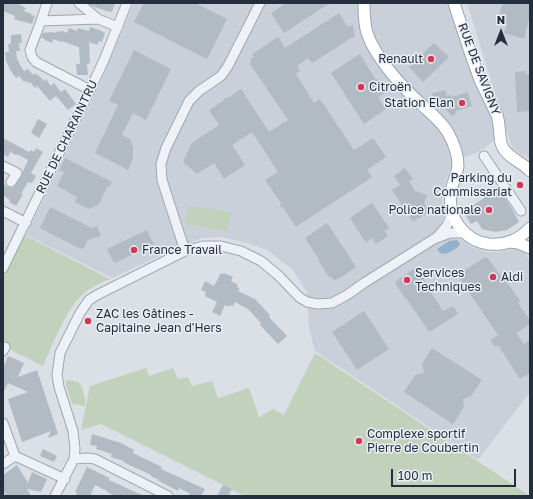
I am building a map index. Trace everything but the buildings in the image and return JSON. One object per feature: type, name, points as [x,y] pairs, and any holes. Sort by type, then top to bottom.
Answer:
[{"type":"main road","points":[[364,3],[365,25],[377,53],[391,72],[444,126],[452,142],[458,165],[450,198],[457,225],[473,239],[482,243],[496,244],[509,242],[518,243],[530,248]]},
{"type":"main road","name":"RUE DE SAVIGNY","points":[[454,3],[475,68],[497,115],[504,149],[510,156],[528,167]]},
{"type":"main road","points":[[509,242],[524,234],[530,228]]},
{"type":"street","points":[[47,3],[30,50],[32,57],[36,62],[90,90]]},
{"type":"street","points":[[79,3],[98,19],[118,26]]},
{"type":"street","name":"RUE DE CHARAINTRU","points":[[3,268],[90,90],[127,3]]},
{"type":"street","points":[[185,251],[162,180],[161,164],[166,148],[189,101],[199,91],[221,76],[228,66],[260,3]]},
{"type":"street","points":[[41,21],[98,19]]},
{"type":"street","points":[[484,156],[521,211]]},
{"type":"street","points":[[3,166],[17,173],[11,182]]},
{"type":"street","points":[[434,239],[446,227],[450,220],[452,209]]},
{"type":"street","points":[[3,211],[26,223]]},
{"type":"street","points":[[55,496],[74,459],[75,449],[73,431],[59,387],[57,375],[60,353],[80,313],[89,300],[97,294],[185,251],[202,246],[221,246],[241,251],[261,261],[279,276],[299,297],[307,302],[318,304],[332,303],[434,239],[450,233],[465,233]]},
{"type":"street","points":[[3,423],[15,456],[64,479]]},
{"type":"street","points":[[3,464],[15,456]]},
{"type":"street","points":[[74,459],[95,459],[168,496]]},
{"type":"shaded area","points":[[134,3],[449,3],[495,118],[494,140],[478,152],[452,162],[443,193],[442,204],[444,214],[442,222],[455,238],[460,239],[474,248],[489,252],[499,252],[516,248],[524,250],[530,262],[530,392],[478,460],[315,351],[309,329],[307,292],[292,269],[267,250],[244,242],[221,237],[202,238],[112,278],[26,235],[100,84]]},
{"type":"shaded area","points":[[467,3],[530,3],[530,159],[512,148]]},
{"type":"green space","points":[[188,205],[231,212],[227,231],[185,224]]},
{"type":"green space","points":[[24,235],[110,279],[96,285],[80,297],[67,314],[43,366],[3,346],[3,276]]},
{"type":"green space","points":[[315,353],[530,496],[243,496],[101,424],[81,430],[90,386],[146,368],[149,376],[173,368],[178,379],[188,377],[192,386],[212,381],[218,398],[249,388],[259,417],[273,409],[284,415]]},
{"type":"green space","points":[[66,381],[78,382],[80,384],[84,393],[85,406],[72,404],[66,385]]},
{"type":"water","points":[[457,240],[460,244],[457,248],[446,254],[440,253],[437,249],[449,241]]},
{"type":"place","name":"Renault","points":[[431,59]]},
{"type":"place","name":"Citroën","points":[[361,87]]},
{"type":"place","name":"Station Elan","points":[[462,103]]},
{"type":"place","name":"Parking du Commissariat","points":[[520,185]]},
{"type":"place","name":"Police nationale","points":[[489,210]]},
{"type":"place","name":"France Travail","points":[[134,250]]},
{"type":"place","name":"Aldi","points":[[493,277]]},
{"type":"place","name":"Services Techniques","points":[[407,280]]},
{"type":"place","name":"ZAC les Gâtines - Capitaine Jean d'Hers","points":[[88,321]]},
{"type":"place","name":"Complexe sportif Pierre de Coubertin","points":[[359,441]]}]
